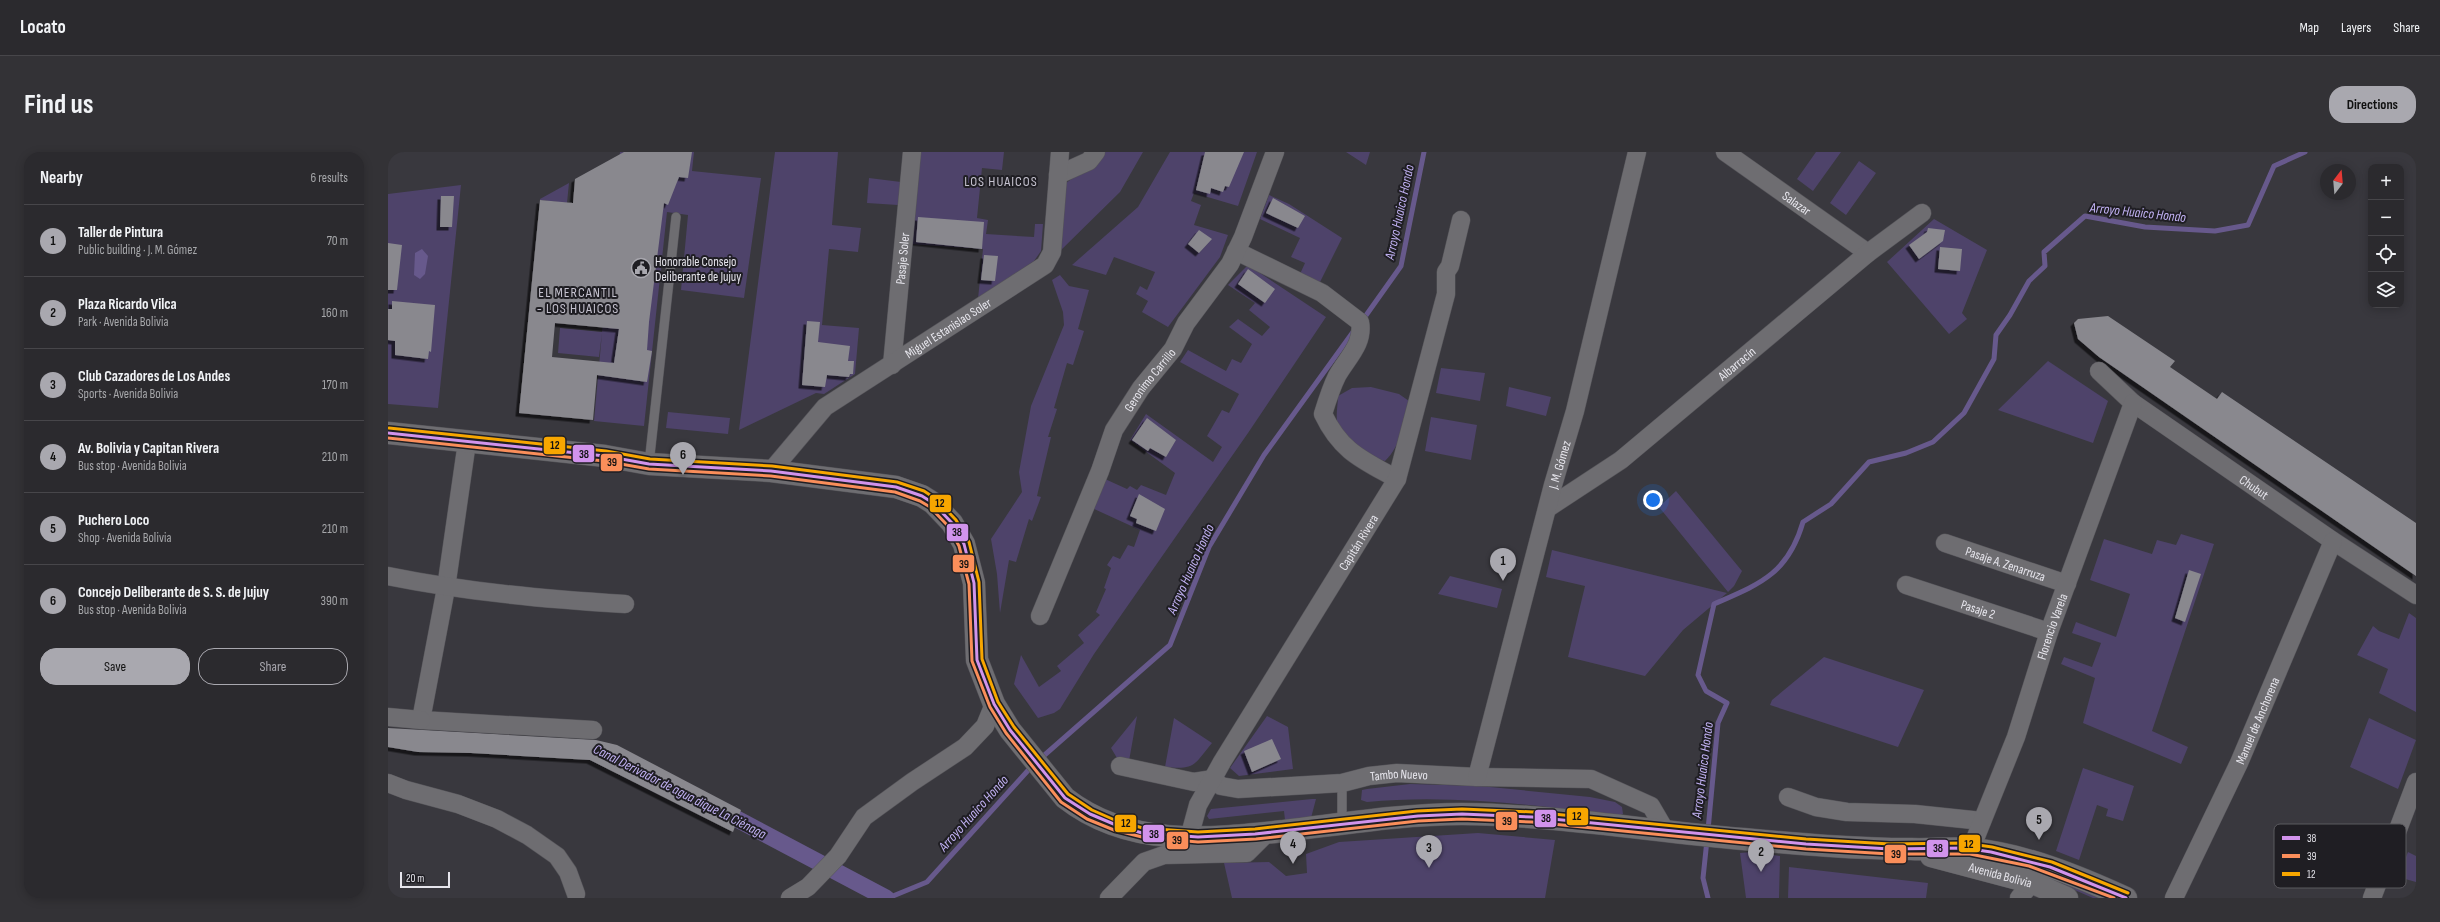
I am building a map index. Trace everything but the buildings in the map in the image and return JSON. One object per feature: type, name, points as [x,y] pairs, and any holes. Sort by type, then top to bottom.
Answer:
[{"type":"street","name":"Pasaje Soler","points":[[892,365],[912,152]]},
{"type":"street","name":"Miguel Estanislao Soler","points":[[771,472],[825,407],[1045,265],[1052,252],[1060,152]]},
{"type":"street","points":[[1058,175],[1089,160],[1096,152]]},
{"type":"street","name":"Geronimo Carrillo","points":[[1040,616],[1100,471],[1114,430],[1141,388],[1173,349],[1186,323],[1230,264],[1275,152]]},
{"type":"street","name":"J. M. Gómez","points":[[1477,777],[1575,411],[1637,152]]},
{"type":"street","name":"Salazar","points":[[1725,152],[1868,253]]},
{"type":"street","name":"Albarracín","points":[[1548,508],[1621,460],[1868,253],[1922,213]]},
{"type":"street","name":"Capitán Rivera","points":[[1189,838],[1198,806],[1213,779],[1398,479],[1446,294],[1446,272],[1450,266],[1461,220]]},
{"type":"street","points":[[1236,251],[1322,293],[1360,322],[1362,332],[1357,346],[1337,375],[1323,414],[1331,431],[1352,454],[1398,479]]},
{"type":"street","name":"Chubut","points":[[2099,371],[2133,403],[2333,541],[2416,595]]},
{"type":"street","name":"Florencio Varela","points":[[1971,849],[2016,737],[2049,632],[2133,403]]},
{"type":"street","name":"Avenida Bolivia","points":[[388,433],[605,456],[649,464],[771,472],[896,488],[922,496],[942,512],[959,534],[967,554],[974,583],[977,660],[994,704],[1010,730],[1065,798],[1084,812],[1124,829],[1149,835],[1189,838],[1268,832],[1414,816],[1502,815],[1666,830],[1688,834],[1740,839],[1910,850],[1971,849],[2016,858],[2032,882],[2067,898]]},
{"type":"street","points":[[421,720],[446,588],[468,442]]},
{"type":"street","name":"Manuel de Anchorena","points":[[2174,898],[2239,763],[2333,541]]},
{"type":"street","name":"Pasaje A. Zenarruza","points":[[1945,542],[2067,584]]},
{"type":"street","points":[[388,576],[446,588],[551,599],[625,604]]},
{"type":"street","name":"Pasaje 2","points":[[1906,585],[2049,632]]},
{"type":"street","points":[[790,898],[808,887],[838,856],[864,817],[912,782],[965,748],[985,726],[994,704]]},
{"type":"street","points":[[388,717],[593,730]]},
{"type":"street","points":[[1120,766],[1194,782],[1213,779]]},
{"type":"street","name":"Tambo Nuevo","points":[[1213,779],[1221,786],[1238,788],[1342,784],[1369,776],[1397,773],[1477,777],[1591,779],[1651,806],[1666,830]]},
{"type":"street","points":[[2400,824],[2416,782]]},
{"type":"street","points":[[388,783],[406,790],[458,804],[497,819],[527,835],[557,856],[568,872],[576,894]]},
{"type":"street","points":[[1788,797],[1816,807],[1848,812],[1915,814],[1982,821]]},
{"type":"street","points":[[1109,898],[1144,862],[1164,855],[1247,853],[1268,832]]},
{"type":"street","name":"Avenida Bolivia","points":[[1910,850],[2032,882],[2126,898]]},
{"type":"street","points":[[2372,898],[2376,888]]},
{"type":"lane","points":[[649,464],[676,217]]},
{"type":"lane","points":[[1342,784],[1342,824]]},
{"type":"shaded area","points":[[620,152],[694,152],[692,171],[761,178],[744,298],[681,290],[688,215],[667,212],[644,426],[594,421],[602,333],[599,357],[558,353],[560,328],[602,332]]},
{"type":"shaded area","points":[[775,152],[838,152],[832,225],[861,228],[858,252],[829,249],[822,325],[859,328],[855,374],[824,394],[816,393],[739,430]]},
{"type":"shaded area","points":[[918,152],[1004,152],[1002,170],[982,168],[977,218],[988,220],[986,234],[1034,237],[1035,224],[1043,224],[1041,251],[1034,261],[978,299],[983,249],[909,244]]},
{"type":"shaded area","points":[[1101,152],[1143,152],[1120,192],[1057,254],[1063,185],[1086,169]]},
{"type":"shaded area","points":[[1170,152],[1257,152],[1238,206],[1194,193],[1191,201],[1201,205],[1194,225],[1228,235],[1220,257],[1168,327],[1142,312],[1148,301],[1136,294],[1140,286],[1147,290],[1155,272],[1114,257],[1106,275],[1072,265],[1138,207]]},
{"type":"shaded area","points":[[1346,152],[1370,152],[1366,165]]},
{"type":"shaded area","points":[[1816,152],[1841,152],[1813,191],[1797,179]]},
{"type":"shaded area","points":[[1859,161],[1876,173],[1846,215],[1830,203]]},
{"type":"shaded area","points":[[869,178],[901,182],[898,205],[867,203]]},
{"type":"shaded area","points":[[569,183],[567,203],[540,200],[540,199]]},
{"type":"shaded area","points":[[461,185],[438,408],[388,404],[388,194]]},
{"type":"shaded area","points":[[1269,195],[1289,204],[1342,238],[1314,294],[1295,285],[1305,263],[1291,257],[1300,238],[1260,219]]},
{"type":"shaded area","points":[[1934,219],[1987,250],[1962,313],[1967,319],[1949,334],[1887,262]]},
{"type":"shaded area","points":[[422,249],[428,256],[425,274],[420,279],[414,275],[415,253]]},
{"type":"shaded area","points":[[1248,265],[1326,317],[1248,433],[1094,654],[1060,709],[1054,713],[1038,718],[1014,684],[1021,655],[1039,687],[1061,671],[1057,666],[1084,643],[1078,635],[1100,615],[1096,612],[1106,589],[1104,588],[1111,568],[1107,565],[1113,556],[1120,559],[1128,545],[1134,547],[1140,530],[1092,508],[1105,479],[1127,489],[1130,486],[1137,490],[1141,485],[1166,495],[1175,473],[1130,440],[1146,414],[1213,462],[1222,447],[1207,436],[1222,410],[1229,413],[1239,394],[1180,362],[1188,350],[1226,371],[1232,359],[1241,363],[1252,344],[1229,327],[1238,319],[1262,336],[1270,327],[1249,310],[1255,303],[1228,285]]},
{"type":"shaded area","points":[[1060,275],[1069,286],[1089,290],[1078,329],[1084,331],[1073,365],[1067,363],[1054,408],[1057,409],[1048,437],[1051,437],[1037,496],[1041,497],[1032,521],[1029,519],[1016,562],[1009,560],[1000,613],[997,574],[991,539],[1022,492],[1019,472],[1031,406],[1064,325],[1063,312],[1052,280]]},
{"type":"shaded area","points":[[2048,361],[2108,401],[2093,443],[1998,410]]},
{"type":"shaded area","points":[[1441,368],[1485,373],[1480,401],[1436,393]]},
{"type":"shaded area","points":[[1371,387],[1399,394],[1409,401],[1399,441],[1385,461],[1355,447],[1339,428],[1337,421],[1338,396],[1352,388]]},
{"type":"shaded area","points":[[1509,387],[1551,397],[1546,416],[1506,406]]},
{"type":"shaded area","points":[[668,412],[730,418],[728,434],[666,428]]},
{"type":"shaded area","points":[[1431,417],[1477,425],[1471,460],[1425,451]]},
{"type":"shaded area","points":[[1676,491],[1742,571],[1734,586],[1728,592],[1659,507]]},
{"type":"shaded area","points":[[2181,534],[2214,544],[2152,731],[2188,747],[2181,764],[2083,723],[2095,678],[2061,664],[2064,657],[2092,667],[2101,643],[2072,633],[2076,622],[2116,637],[2130,594],[2090,580],[2104,539],[2152,554],[2157,540],[2176,545]]},
{"type":"shaded area","points":[[1552,550],[1727,593],[1683,630],[1645,676],[1568,657],[1585,586],[1546,577]]},
{"type":"shaded area","points":[[1450,576],[1502,589],[1497,608],[1438,594]]},
{"type":"shaded area","points":[[2409,613],[2416,618],[2416,712],[2379,693],[2388,669],[2357,655],[2373,626],[2379,631],[2399,639]]},
{"type":"shaded area","points":[[1824,657],[1924,690],[1898,747],[1770,705],[1772,700]]},
{"type":"shaded area","points":[[1137,716],[1129,761],[1117,758],[1111,748]]},
{"type":"shaded area","points":[[1267,716],[1288,727],[1293,769],[1239,776],[1230,768]]},
{"type":"shaded area","points":[[1174,718],[1212,743],[1197,761],[1188,767],[1165,767]]},
{"type":"shaded area","points":[[2369,718],[2416,740],[2398,789],[2350,767]]},
{"type":"shaded area","points":[[2083,768],[2134,786],[2123,821],[2106,816],[2108,809],[2097,805],[2079,860],[2056,851]]},
{"type":"shaded area","points":[[1410,784],[1480,786],[1590,797],[1615,802],[1622,807],[1623,814],[1619,816],[1556,808],[1461,800],[1430,799],[1367,802],[1361,800],[1362,790]]},
{"type":"shaded area","points":[[1316,799],[1311,818],[1285,820],[1284,811],[1209,819],[1207,816],[1211,809]]},
{"type":"shaded area","points":[[1478,833],[1555,840],[1545,898],[1232,898],[1224,863],[1269,862],[1286,876],[1307,873],[1306,854],[1339,842]]},
{"type":"shaded area","points":[[1752,852],[1780,856],[1779,898],[1746,898],[1740,853]]},
{"type":"shaded area","points":[[2408,852],[2416,856],[2416,882],[2406,879],[2406,857]]},
{"type":"shaded area","points":[[1789,867],[1928,883],[1926,898],[1788,898]]},
{"type":"shaded area","points":[[2053,878],[2103,898],[2093,898],[2054,881]]},
{"type":"waterway","name":"Arroyo Huaico Hondo","points":[[1362,321],[1401,266],[1424,152]]},
{"type":"waterway","name":"Arroyo Huaico Hondo","points":[[1708,830],[1718,723],[1727,703],[1706,691],[1698,675],[1714,604],[1758,583],[1780,566],[1797,540],[1803,522],[1831,504],[1869,462],[1906,453],[1933,442],[1964,413],[1994,359],[1996,335],[2010,315],[2029,281],[2045,266],[2044,252],[2085,216],[2145,227],[2215,231],[2248,225],[2274,166],[2305,152]]},
{"type":"waterway","name":"Arroyo Huaico Hondo","points":[[1040,759],[1170,645],[1209,547],[1264,455],[1353,332]]},
{"type":"waterway","name":"Arroyo Huaico Hondo","points":[[888,898],[927,882],[1032,766]]},
{"type":"waterway","name":"Canal Derivador de agua dique La Ciénaga","points":[[718,809],[886,898]]},
{"type":"waterway","name":"Arroyo Huaico Hondo","points":[[1707,840],[1703,878],[1708,898]]},
{"type":"transit line","name":"12","points":[[389,428],[606,451],[650,459],[772,466],[897,482],[924,491],[936,499],[956,520],[969,542],[979,582],[982,659],[998,702],[1014,727],[1068,794],[1092,810],[1117,821],[1143,828],[1198,832],[1255,829],[1417,811],[1462,809],[1533,812],[1806,839],[1890,844],[1964,843],[1992,847],[2052,862],[2128,893]]},
{"type":"transit line","name":"38","points":[[388,433],[605,456],[649,464],[771,471],[896,487],[922,496],[933,503],[952,523],[964,544],[974,583],[977,660],[994,704],[1010,730],[1065,798],[1090,814],[1116,825],[1142,833],[1198,837],[1255,834],[1418,816],[1462,814],[1532,817],[1806,844],[1890,849],[1964,848],[1991,852],[2050,867],[2126,898]]},
{"type":"transit line","name":"39","points":[[388,438],[604,461],[649,469],[771,476],[895,492],[920,501],[930,507],[948,526],[959,546],[969,584],[972,661],[990,707],[1006,733],[1061,802],[1087,819],[1114,830],[1142,837],[1198,842],[1256,839],[1418,821],[1462,819],[1532,822],[1806,849],[1890,854],[1970,854],[2029,866],[2114,898]]},
{"type":"place","name":"Honorable Consejo Deliberante de Jujuy","points":[[641,268]]},
{"type":"place","name":"Concejo Deliberante de S. S. de Jujuy","points":[[683,475]]},
{"type":"place","name":"Taller de Pintura","points":[[1503,581]]},
{"type":"place","name":"Puchero Loco","points":[[2039,840]]},
{"type":"place","name":"Av. Bolivia y Capitan Rivera","points":[[1293,864]]},
{"type":"place","name":"Club Cazadores de Los Andes","points":[[1429,868]]},
{"type":"place","name":"Plaza Ricardo Vilca","points":[[1761,872]]},
{"type":"district","name":"LOS HUAICOS","points":[[1001,181]]},
{"type":"district","name":"EL MERCANTIL - LOS HUAICOS","points":[[578,300]]}]
